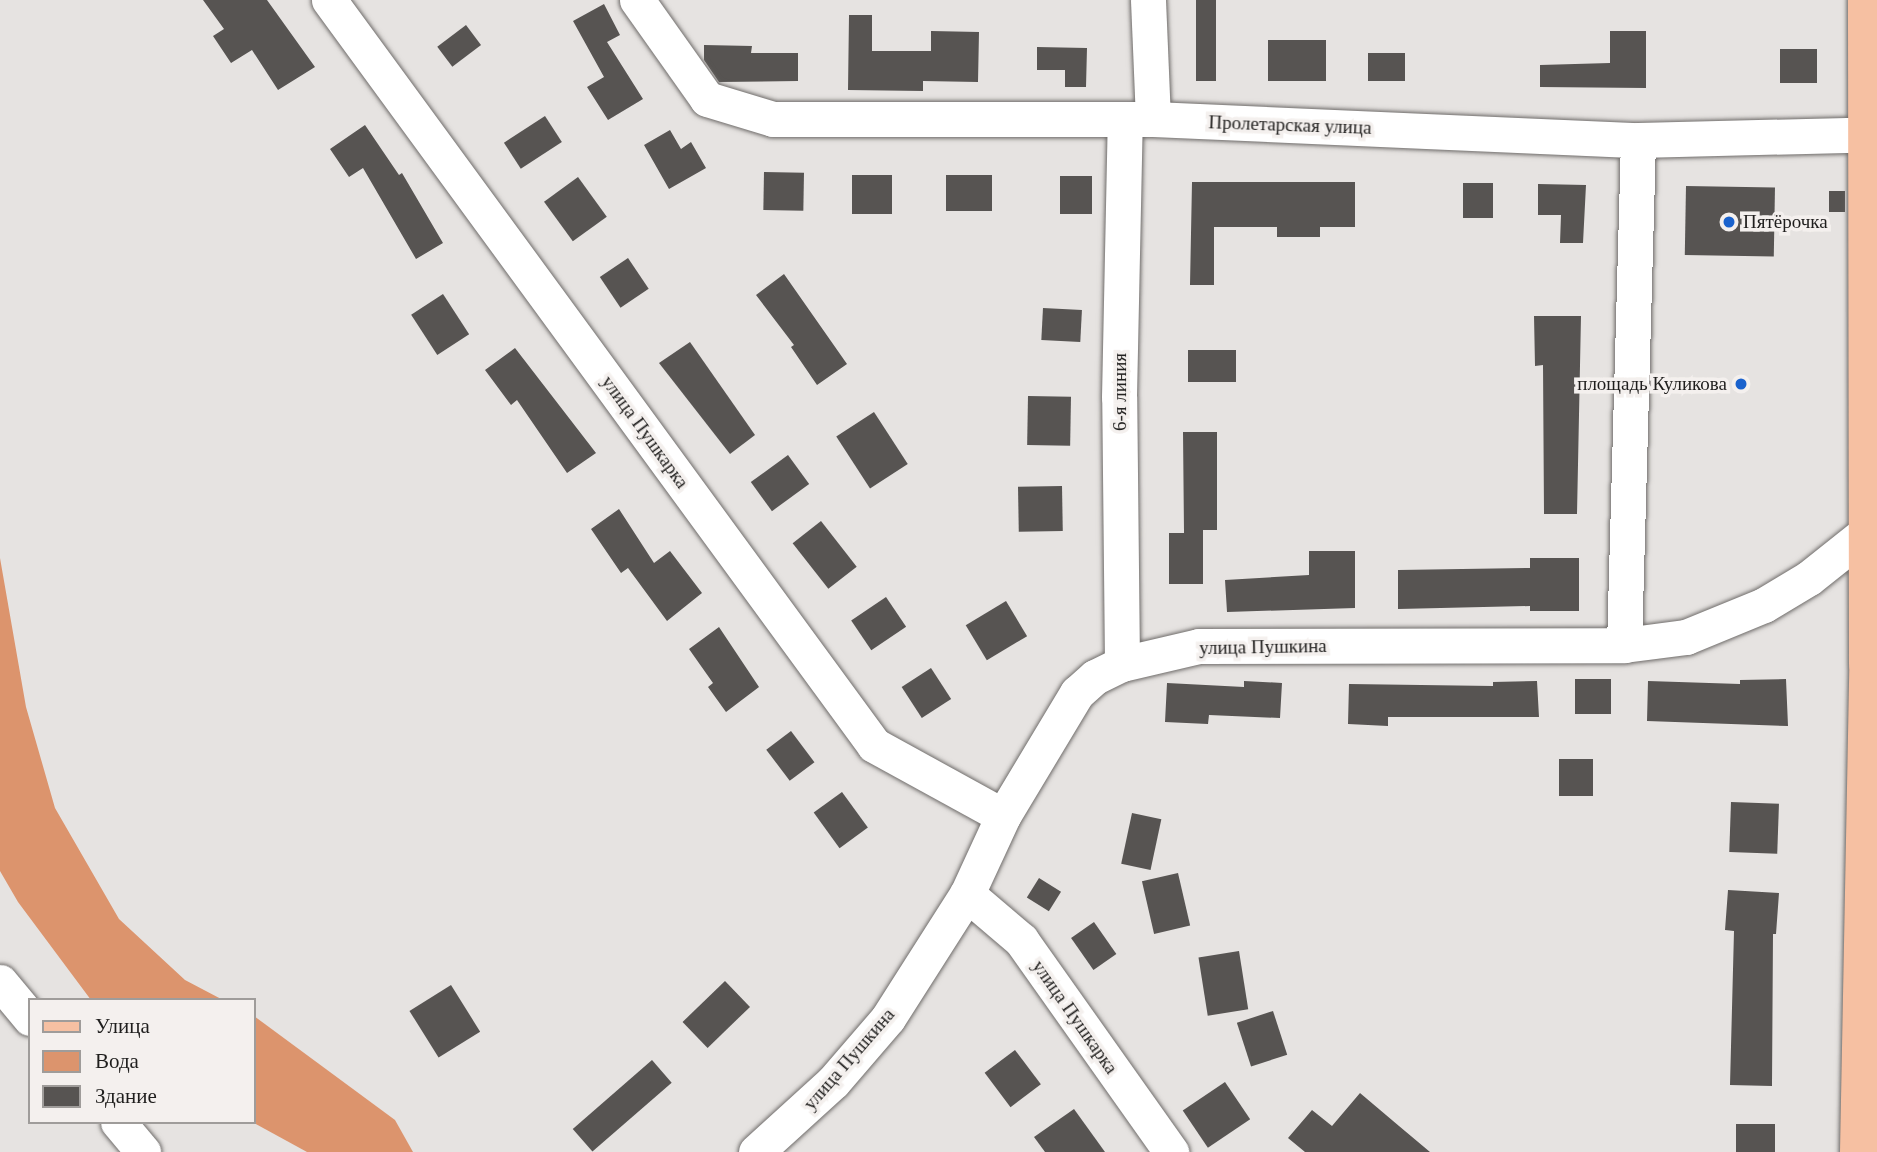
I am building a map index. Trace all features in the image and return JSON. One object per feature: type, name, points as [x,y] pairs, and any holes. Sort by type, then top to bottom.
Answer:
[{"type":"main road","points":[[1859,1152],[1873,592],[1868,531],[1872,134],[1867,0]]},
{"type":"street","name":"улица Пушкарка","points":[[329,0],[874,745],[1003,816]]},
{"type":"street","name":"Пролетарская улица","points":[[637,0],[707,99],[772,119],[1139,119],[1638,140],[1872,134]]},
{"type":"street","name":"6-я линия","points":[[1122,664],[1119,397],[1148,0]]},
{"type":"street","points":[[1624,645],[1638,140]]},
{"type":"street","name":"улица Пушкина","points":[[756,1152],[833,1082],[888,1018],[967,894],[1003,816],[1077,693],[1122,664],[1199,646],[1624,645],[1714,629],[1809,578],[1868,531]]},
{"type":"street","name":"улица Пушкарка","points":[[967,894],[1021,940],[1171,1152]]},
{"type":"street","points":[[0,982],[28,1016]]},
{"type":"street","points":[[120,1124],[143,1152]]},
{"type":"water","points":[[0,558],[26,707],[55,808],[119,919],[185,980],[219,998],[90,998],[18,902],[0,871]]},
{"type":"water","points":[[256,1017],[395,1120],[413,1152],[307,1152],[256,1124]]},
{"type":"building","points":[[203,0],[267,0],[315,67],[278,90],[252,50],[231,63],[213,36],[224,29]]},
{"type":"building","points":[[1196,0],[1216,0],[1216,81],[1196,81]]},
{"type":"building","points":[[604,4],[620,35],[607,42],[643,99],[608,120],[587,87],[604,77],[573,21]]},
{"type":"building","points":[[849,15],[872,15],[872,51],[931,51],[931,31],[979,32],[978,82],[923,81],[923,91],[848,90]]},
{"type":"building","points":[[466,25],[481,45],[452,67],[437,47]]},
{"type":"building","points":[[1610,31],[1646,31],[1646,88],[1540,87],[1540,65],[1610,63]]},
{"type":"building","points":[[1268,40],[1326,40],[1326,81],[1268,81]]},
{"type":"building","points":[[704,45],[752,46],[751,53],[798,53],[798,81],[719,82],[704,60]]},
{"type":"building","points":[[1037,47],[1087,48],[1086,87],[1065,87],[1065,70],[1037,70]]},
{"type":"building","points":[[1780,49],[1817,49],[1817,83],[1780,83]]},
{"type":"building","points":[[1368,53],[1405,53],[1405,81],[1368,81]]},
{"type":"building","points":[[545,116],[562,142],[521,169],[504,143]]},
{"type":"building","points":[[365,125],[399,175],[402,173],[443,243],[416,259],[363,168],[349,177],[330,149]]},
{"type":"building","points":[[670,130],[681,149],[691,142],[706,168],[669,189],[644,145]]},
{"type":"building","points":[[764,172],[804,173],[803,211],[763,210]]},
{"type":"building","points":[[852,175],[892,175],[892,214],[852,214]]},
{"type":"building","points":[[946,175],[992,175],[992,211],[946,211]]},
{"type":"building","points":[[1060,176],[1092,176],[1092,214],[1060,214]]},
{"type":"building","points":[[578,177],[607,217],[573,241],[544,202]]},
{"type":"building","points":[[1192,182],[1355,182],[1355,227],[1320,227],[1320,237],[1277,237],[1277,227],[1214,227],[1214,285],[1190,285]]},
{"type":"building","points":[[1463,183],[1493,183],[1493,218],[1463,218]]},
{"type":"building","points":[[1538,184],[1586,185],[1583,243],[1560,243],[1561,215],[1538,215]]},
{"type":"building","name":"Пятёрочка","points":[[1686,186],[1775,188],[1774,257],[1685,255]]},
{"type":"building","points":[[1829,191],[1845,191],[1845,212],[1829,212]]},
{"type":"building","points":[[628,258],[649,289],[621,308],[600,277]]},
{"type":"building","points":[[784,274],[847,364],[817,385],[791,347],[794,345],[756,295]]},
{"type":"building","points":[[443,294],[469,334],[437,355],[411,315]]},
{"type":"building","points":[[1043,308],[1082,310],[1080,342],[1041,340]]},
{"type":"building","points":[[1534,316],[1581,316],[1577,514],[1544,514],[1543,365],[1535,366]]},
{"type":"building","points":[[690,342],[755,435],[730,454],[659,363]]},
{"type":"building","points":[[515,348],[596,453],[567,473],[517,400],[511,405],[485,370]]},
{"type":"building","points":[[1188,350],[1236,350],[1236,382],[1188,382]]},
{"type":"building","points":[[1028,396],[1071,397],[1070,446],[1027,445]]},
{"type":"building","points":[[874,412],[908,464],[870,489],[836,437]]},
{"type":"building","points":[[1183,432],[1217,432],[1217,530],[1203,530],[1203,584],[1169,584],[1169,533],[1184,533]]},
{"type":"building","points":[[788,455],[809,484],[772,511],[751,482]]},
{"type":"building","points":[[1062,486],[1063,531],[1019,532],[1018,487]]},
{"type":"building","points":[[619,509],[654,563],[670,551],[702,593],[667,621],[628,568],[621,573],[591,529]]},
{"type":"building","points":[[821,521],[857,567],[828,589],[793,543]]},
{"type":"building","points":[[1309,551],[1355,551],[1355,608],[1227,612],[1225,580],[1309,575]]},
{"type":"building","points":[[1530,558],[1579,558],[1579,611],[1530,611],[1530,606],[1398,609],[1398,570],[1530,568]]},
{"type":"building","points":[[886,597],[906,627],[871,650],[851,620]]},
{"type":"building","points":[[1006,601],[1027,636],[987,660],[966,625]]},
{"type":"building","points":[[719,627],[759,687],[726,712],[708,687],[713,683],[689,649]]},
{"type":"building","points":[[931,668],[951,699],[922,718],[902,687]]},
{"type":"building","points":[[1575,679],[1611,679],[1611,714],[1575,714]]},
{"type":"building","points":[[1786,679],[1788,726],[1647,721],[1648,681],[1740,684],[1740,680]]},
{"type":"building","points":[[1244,681],[1282,683],[1280,718],[1209,715],[1208,724],[1165,722],[1167,683],[1244,687]]},
{"type":"building","points":[[1537,681],[1539,717],[1388,717],[1388,726],[1348,724],[1349,684],[1493,686],[1493,682]]},
{"type":"building","points":[[791,731],[814,762],[790,781],[766,750]]},
{"type":"building","points":[[1559,759],[1593,759],[1593,796],[1559,796]]},
{"type":"building","points":[[842,792],[868,828],[840,848],[814,813]]},
{"type":"building","points":[[1731,802],[1779,804],[1777,854],[1729,852]]},
{"type":"building","points":[[1132,813],[1161,819],[1151,870],[1121,864]]},
{"type":"building","points":[[1178,873],[1190,926],[1154,934],[1142,881]]},
{"type":"building","points":[[1039,878],[1061,892],[1049,911],[1027,898]]},
{"type":"building","points":[[1728,890],[1779,893],[1776,934],[1773,934],[1772,1086],[1730,1085],[1734,931],[1725,930]]},
{"type":"building","points":[[1094,922],[1116,954],[1093,970],[1071,938]]},
{"type":"building","points":[[1239,951],[1248,1009],[1208,1016],[1199,957]]},
{"type":"building","points":[[725,981],[750,1007],[708,1048],[683,1022]]},
{"type":"building","points":[[451,985],[480,1032],[439,1058],[409,1011]]},
{"type":"building","points":[[1273,1011],[1287,1055],[1251,1066],[1237,1023]]},
{"type":"building","points":[[1015,1050],[1041,1084],[1011,1107],[985,1073]]},
{"type":"building","points":[[652,1060],[672,1083],[592,1152],[573,1129]]},
{"type":"building","points":[[1225,1082],[1250,1119],[1208,1148],[1183,1111]]},
{"type":"building","points":[[1360,1093],[1430,1152],[1305,1152],[1288,1138],[1312,1110],[1332,1126]]},
{"type":"building","points":[[1074,1109],[1105,1152],[1045,1152],[1034,1137]]},
{"type":"building","points":[[1736,1124],[1775,1124],[1775,1152],[1736,1152]]},
{"type":"place","name":"Пятёрочка","points":[[1729,222]]},
{"type":"place","name":"площадь Куликова","points":[[1741,384]]}]
